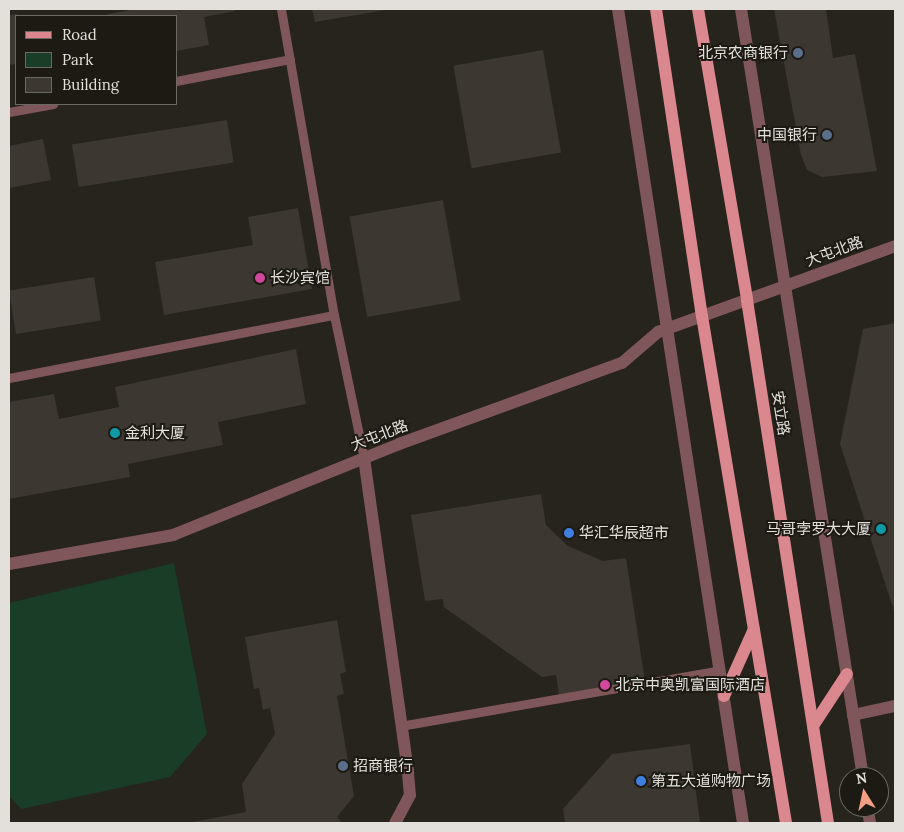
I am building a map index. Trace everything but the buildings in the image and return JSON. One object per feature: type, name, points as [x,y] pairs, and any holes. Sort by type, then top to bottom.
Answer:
[{"type":"main road","points":[[656,9],[702,316],[786,823]]},
{"type":"main road","name":"安立路","points":[[698,9],[747,300],[828,823]]},
{"type":"main road","points":[[724,696],[754,629]]},
{"type":"main road","points":[[813,726],[847,674]]},
{"type":"street","points":[[618,9],[743,823]]},
{"type":"street","name":"安立路","points":[[741,9],[861,767]]},
{"type":"street","name":"大屯北路","points":[[9,564],[173,536],[364,458],[622,363],[658,332],[895,246]]},
{"type":"street","points":[[364,458],[410,795],[395,823]]},
{"type":"street","points":[[853,715],[895,706]]},
{"type":"lane","points":[[281,9],[334,315],[364,458]]},
{"type":"lane","points":[[178,81],[290,60]]},
{"type":"lane","points":[[9,112],[48,105]]},
{"type":"lane","points":[[9,378],[334,315]]},
{"type":"lane","points":[[400,726],[720,670]]},
{"type":"green space","points":[[174,563],[207,734],[170,777],[21,809],[9,796],[9,603]]},
{"type":"place","name":"北京农商银行","points":[[798,53]]},
{"type":"place","name":"中国银行","points":[[827,135]]},
{"type":"place","name":"长沙宾馆","points":[[260,278]]},
{"type":"place","name":"金利大厦","points":[[115,433]]},
{"type":"place","name":"马哥孛罗大大厦","points":[[881,529]]},
{"type":"place","name":"华汇华辰超市","points":[[569,533]]},
{"type":"place","name":"北京中奥凯富国际酒店","points":[[605,685]]},
{"type":"place","name":"招商银行","points":[[343,766]]},
{"type":"place","name":"第五大道购物广场","points":[[641,781]]}]
